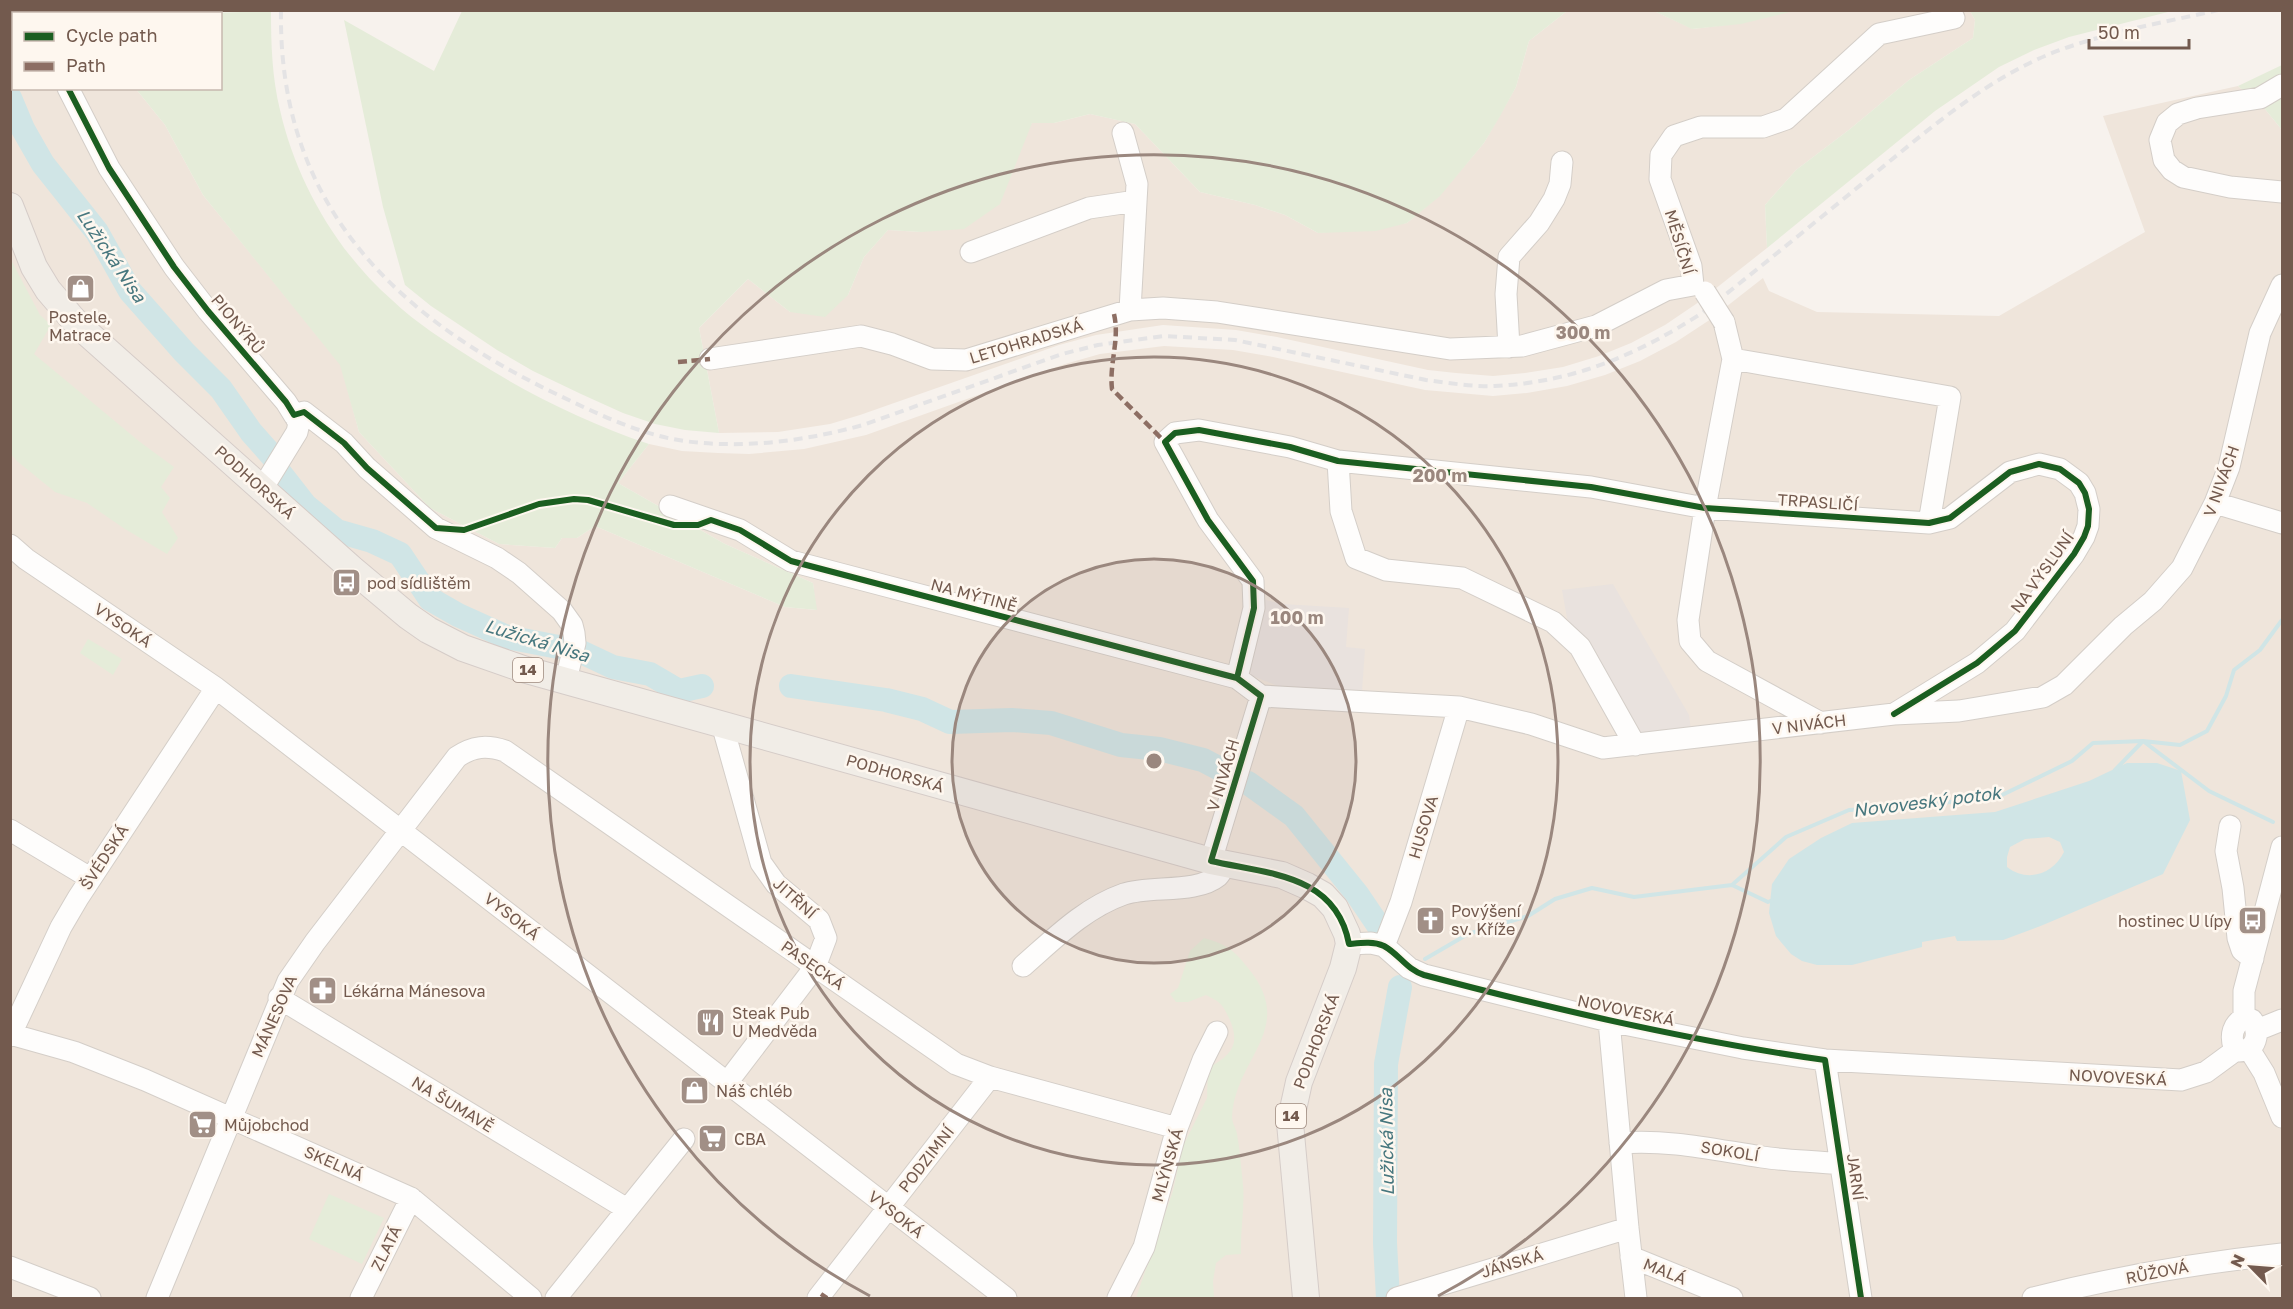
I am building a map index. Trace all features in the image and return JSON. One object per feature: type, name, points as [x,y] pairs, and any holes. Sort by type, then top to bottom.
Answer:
[{"type":"main road","name":"PODHORSKÁ","points":[[10,206],[34,267],[48,290],[77,324],[352,569],[428,630],[513,666],[568,672],[722,724],[1218,862],[1282,874],[1323,895],[1335,908],[1345,926],[1349,944],[1331,1001],[1299,1082],[1290,1123],[1306,1299]]},
{"type":"street","name":"MĚSÍČNÍ","points":[[1821,723],[1707,661],[1690,641],[1688,620],[1705,508],[1733,359],[1724,322],[1699,288],[1660,179],[1661,155],[1674,136],[1701,127],[1763,127],[1786,119],[1880,34],[1954,18]]},
{"type":"street","points":[[2283,85],[2260,98],[2197,108],[2178,114],[2167,123],[2160,140],[2164,160],[2172,170],[2183,177],[2230,188],[2283,192]]},
{"type":"street","name":"PIONÝRŮ","points":[[69,90],[109,168],[174,267],[208,311],[286,402],[294,415]]},
{"type":"street","points":[[1123,133],[1137,184],[1130,310]]},
{"type":"street","points":[[1509,347],[1506,294],[1509,257],[1539,223],[1554,199],[1560,184],[1562,162]]},
{"type":"street","points":[[971,252],[1089,208],[1136,201]]},
{"type":"street","name":"V NIVÁCH","points":[[1218,862],[1261,696],[1459,707],[1531,724],[1603,748],[1894,714],[1959,711],[2043,697],[2064,685],[2123,626],[2153,601],[2182,568],[2215,503],[2229,467],[2260,333],[2283,285]]},
{"type":"street","name":"LETOHRADSKÁ","points":[[710,359],[861,336],[892,344],[932,359],[966,360],[1130,310],[1163,308],[1217,312],[1450,350],[1509,347],[1522,346],[1596,326],[1666,290],[1699,288]]},
{"type":"street","points":[[1733,359],[1950,397],[1929,523]]},
{"type":"street","points":[[262,489],[297,432],[299,423],[294,415],[304,412],[344,443],[367,468],[436,528],[497,558],[519,573],[562,611],[572,626],[575,643],[568,672]]},
{"type":"street","name":"TRPASLIČÍ","points":[[1237,678],[1254,608],[1253,581],[1208,520],[1165,442],[1175,433],[1199,430],[1290,447],[1338,461],[1591,487],[1705,508],[1929,523]]},
{"type":"street","points":[[1338,461],[1341,511],[1356,558],[1386,570],[1462,579],[1553,622],[1580,647],[1635,745]]},
{"type":"street","name":"NA VÝSLUNÍ","points":[[1894,714],[1977,663],[2015,631],[2074,554],[2088,526],[2090,509],[2079,483],[2060,468],[2039,464],[2010,472],[1950,518],[1929,523]]},
{"type":"street","points":[[2215,503],[2283,523]]},
{"type":"street","name":"NA MÝTINĚ","points":[[670,506],[740,530],[791,561],[1237,678],[1261,696]]},
{"type":"street","name":"VYSOKÁ","points":[[10,545],[26,559],[216,688],[1006,1299]]},
{"type":"street","name":"ŠVÉDSKÁ","points":[[11,1034],[61,927],[90,878],[216,688]]},
{"type":"street","name":"HUSOVA","points":[[1384,946],[1401,902],[1459,707]]},
{"type":"street","name":"JITŘNÍ","points":[[722,724],[761,863],[776,884],[819,920],[826,938],[815,967],[726,1084]]},
{"type":"street","name":"MÁNESOVA","points":[[157,1299],[279,998],[315,942],[458,757],[477,747]]},
{"type":"street","name":"PASECKÁ","points":[[477,747],[493,747],[513,756],[956,1064],[990,1077],[1177,1128]]},
{"type":"street","points":[[2230,826],[2226,851],[2238,938],[2242,950],[2253,959]]},
{"type":"street","points":[[10,830],[90,878]]},
{"type":"street","points":[[2283,847],[2244,991],[2246,1036],[2283,1117]]},
{"type":"street","points":[[1023,966],[1082,916],[1098,906],[1125,894],[1157,888],[1181,888],[1202,883],[1218,876],[1218,862]]},
{"type":"street","points":[[1349,944],[1371,943],[1384,946]]},
{"type":"street","name":"NOVOVESKÁ","points":[[1384,946],[1409,968],[1424,975],[1609,1021],[1743,1048],[1825,1060],[2181,1080],[2206,1072],[2246,1036],[2283,1020]]},
{"type":"street","name":"NA ŠUMAVĚ","points":[[279,998],[627,1209]]},
{"type":"street","points":[[1609,1021],[1636,1299]]},
{"type":"street","name":"MLÝNSKÁ","points":[[1118,1299],[1144,1247],[1177,1128],[1203,1060],[1217,1032]]},
{"type":"street","name":"SKELNÁ","points":[[11,1034],[74,1052],[232,1118],[411,1198],[531,1299]]},
{"type":"street","name":"JARNÍ","points":[[1825,1060],[1861,1299]]},
{"type":"street","name":"PODZIMNÍ","points":[[822,1297],[990,1077]]},
{"type":"street","points":[[556,1299],[684,1139]]},
{"type":"street","name":"SOKOLÍ","points":[[1620,1143],[1642,1141],[1688,1144],[1765,1157],[1841,1164]]},
{"type":"street","name":"ZLATÁ","points":[[361,1299],[411,1198]]},
{"type":"street","name":"JÁNSKÁ","points":[[1399,1298],[1628,1228]]},
{"type":"street","name":"RŮŽOVÁ","points":[[2033,1299],[2078,1293],[2209,1262],[2283,1254]]},
{"type":"street","name":"MALÁ","points":[[1631,1257],[1732,1299]]},
{"type":"street","points":[[10,1267],[90,1299]]},
{"type":"shaded area","points":[[1571,10],[1654,11],[1693,29],[1741,23],[1794,10],[1970,11],[1975,20],[1973,38],[1909,80],[1796,170],[1765,205],[1767,248],[1696,304],[1665,325],[1631,343],[1599,356],[1563,367],[1493,376],[1428,370],[1236,330],[1163,325],[1096,335],[1059,345],[830,424],[778,432],[719,433],[699,328],[748,279],[790,312],[848,295],[864,257],[888,230],[921,232],[1032,123],[1054,123],[1090,114],[1135,124],[1200,192],[1255,205],[1285,215],[1318,233],[1407,223],[1440,195],[1484,143],[1516,87],[1529,41]]},
{"type":"shaded area","points":[[10,11],[91,12],[12,12],[12,90],[137,90],[165,125],[203,195],[341,365],[359,432],[430,508],[499,544],[555,548],[562,538],[577,538],[595,526],[785,607],[816,610],[813,583],[725,544],[618,483],[649,444],[682,451],[749,454],[804,449],[866,435],[1065,364],[1100,354],[1164,346],[1233,350],[1425,390],[1493,396],[1527,393],[1567,386],[1605,375],[1640,361],[1676,342],[1708,321],[1763,278],[1769,291],[1817,312],[1999,316],[2145,232],[2103,116],[2238,86],[2264,108],[2282,130],[2282,1298],[11,1298]]},
{"type":"shaded area","points":[[1613,584],[1689,715],[1691,730],[1637,736],[1567,618],[1562,590]]},
{"type":"shaded area","points":[[1262,599],[1283,604],[1349,608],[1346,647],[1365,649],[1362,691],[1278,686],[1242,672]]},
{"type":"shaded area","points":[[2127,763],[2157,763],[2181,771],[2190,820],[2163,874],[2003,940],[1957,941],[1955,936],[1922,942],[1922,947],[1852,965],[1817,965],[1802,961],[1791,954],[1776,936],[1769,913],[1772,884],[1789,859],[1821,838],[1852,823],[1995,812],[2089,781]],"holes":[[[2049,837],[2060,842],[2064,852],[2047,871],[2031,875],[2015,872],[2007,867],[2010,847],[2025,839]]]},
{"type":"green space","points":[[204,10],[207,12],[91,12]]},
{"type":"green space","points":[[271,11],[275,85],[287,137],[321,214],[337,238],[372,281],[421,324],[494,372],[581,417],[649,444],[618,483],[725,544],[813,583],[817,610],[785,607],[595,526],[577,538],[562,538],[555,548],[499,544],[430,508],[359,432],[340,365],[203,195],[165,125],[137,90],[222,90],[222,13]]},
{"type":"green space","points":[[462,11],[1567,11],[1529,41],[1516,87],[1499,118],[1484,143],[1440,196],[1407,223],[1376,231],[1318,233],[1285,215],[1255,205],[1200,192],[1135,124],[1090,114],[1054,123],[1032,123],[1000,204],[964,229],[921,232],[888,230],[864,257],[848,295],[825,317],[790,312],[748,279],[699,328],[719,433],[655,424],[623,413],[581,394],[533,371],[497,350],[431,306],[405,285],[383,207],[344,20],[434,71]]},
{"type":"green space","points":[[1654,11],[1794,11],[1741,24],[1692,29]]},
{"type":"green space","points":[[1970,11],[2172,11],[2069,37],[2034,50],[1999,67],[1935,111],[1767,248],[1765,205],[1796,170],[1909,80],[1973,38],[1975,20]]},
{"type":"green space","points":[[2282,65],[2282,130],[2264,108],[2238,86]]},
{"type":"green space","points":[[10,258],[40,315],[51,325],[34,354],[140,442],[174,467],[161,487],[170,498],[162,512],[178,538],[167,554],[87,503],[55,492],[11,454]]},
{"type":"green space","points":[[88,639],[122,659],[113,675],[80,653]]},
{"type":"green space","points":[[1204,938],[1224,945],[1243,962],[1262,989],[1267,1009],[1266,1026],[1243,1077],[1232,1117],[1238,1140],[1243,1185],[1241,1254],[1226,1255],[1216,1263],[1213,1281],[1214,1298],[1136,1298],[1173,1191],[1182,1148],[1207,1098],[1208,1068],[1228,1053],[1234,1042],[1233,1027],[1218,1001],[1206,995],[1188,1002],[1176,1002],[1170,994],[1178,988],[1190,951]]},
{"type":"green space","points":[[329,1194],[384,1218],[362,1264],[309,1239]]},
{"type":"waterway","name":"Lužická Nisa","points":[[10,38],[12,30]]},
{"type":"waterway","name":"Lužická Nisa","points":[[10,98],[23,129],[43,164],[97,232],[130,291],[184,352],[221,389],[251,432],[274,458]]},
{"type":"waterway","name":"Lužická Nisa","points":[[280,473],[305,505],[337,531],[372,541],[400,554],[430,599],[458,615],[507,637],[579,651],[613,667],[650,674],[679,691],[702,686]]},
{"type":"waterway","name":"Novoveský potok","points":[[1425,959],[1468,934],[1528,916],[1555,899],[1592,888],[1634,897],[1732,885],[1786,837],[1849,810],[1908,807],[2000,796],[2072,761],[2093,743],[2143,741],[2180,745],[2207,731],[2226,696],[2234,670],[2260,650],[2282,620]]},
{"type":"waterway","name":"Lužická Nisa","points":[[791,686],[886,700],[922,709],[950,722],[1012,720],[1051,723],[1121,745],[1159,749],[1203,760],[1224,771]]},
{"type":"waterway","points":[[2115,770],[2143,741],[2209,791],[2273,822]]},
{"type":"waterway","name":"Lužická Nisa","points":[[1248,783],[1294,816],[1357,894],[1378,925]]},
{"type":"waterway","points":[[1732,885],[1768,902],[1773,900]]},
{"type":"waterway","name":"Lužická Nisa","points":[[1388,1298],[1385,1243],[1386,1064],[1400,987]]},
{"type":"railway","points":[[281,10],[285,78],[299,139],[323,194],[355,243],[394,287],[441,326],[494,361],[584,407],[633,428],[667,438],[729,444],[774,442],[841,431],[1062,354],[1098,345],[1164,336],[1235,340],[1426,380],[1470,385],[1495,386],[1524,383],[1578,372],[1629,354],[1702,313],[1935,124],[2016,70],[2059,50],[2081,43],[2126,30],[2218,10]]},
{"type":"marked path","points":[[1114,314],[1116,333],[1112,389],[1165,442]]},
{"type":"marked path","points":[[678,362],[710,359]]},
{"type":"marked path","points":[[821,1294],[827,1298]]},
{"type":"cycle path","points":[[69,90],[109,168],[174,267],[208,311],[286,402],[294,415],[304,412],[344,443],[367,468],[436,528],[464,530],[539,504],[574,499],[588,500],[674,525],[698,525],[711,520],[740,530],[791,561],[1237,678],[1261,696],[1211,861],[1276,875],[1315,890],[1330,903],[1342,921],[1349,944],[1380,944],[1418,973],[1424,975],[1623,1024],[1724,1044],[1825,1060],[1861,1298]]},
{"type":"cycle path","points":[[1237,678],[1254,608],[1253,581],[1208,520],[1165,442],[1175,433],[1199,430],[1290,447],[1338,461],[1591,487],[1705,508],[1929,523],[1950,518],[2010,472],[2039,464],[2060,469],[2079,483],[2085,493],[2089,509],[2088,526],[2084,537],[2074,554],[2015,631],[1977,663],[1894,714]]},
{"type":"place","name":"Postele, Matrace","points":[[80,289]]},
{"type":"place","name":"pod sídlištěm","points":[[346,583]]},
{"type":"place","name":"Povýšení sv. Kříže","points":[[1430,920]]},
{"type":"place","name":"hostinec U lípy","points":[[2253,921]]},
{"type":"place","name":"Lékárna Mánesova","points":[[322,991]]},
{"type":"place","name":"Steak Pub U Medvěda","points":[[711,1022]]},
{"type":"place","name":"Náš chléb","points":[[695,1091]]},
{"type":"place","name":"Můjobchod","points":[[203,1125]]},
{"type":"place","name":"CBA","points":[[713,1139]]}]
